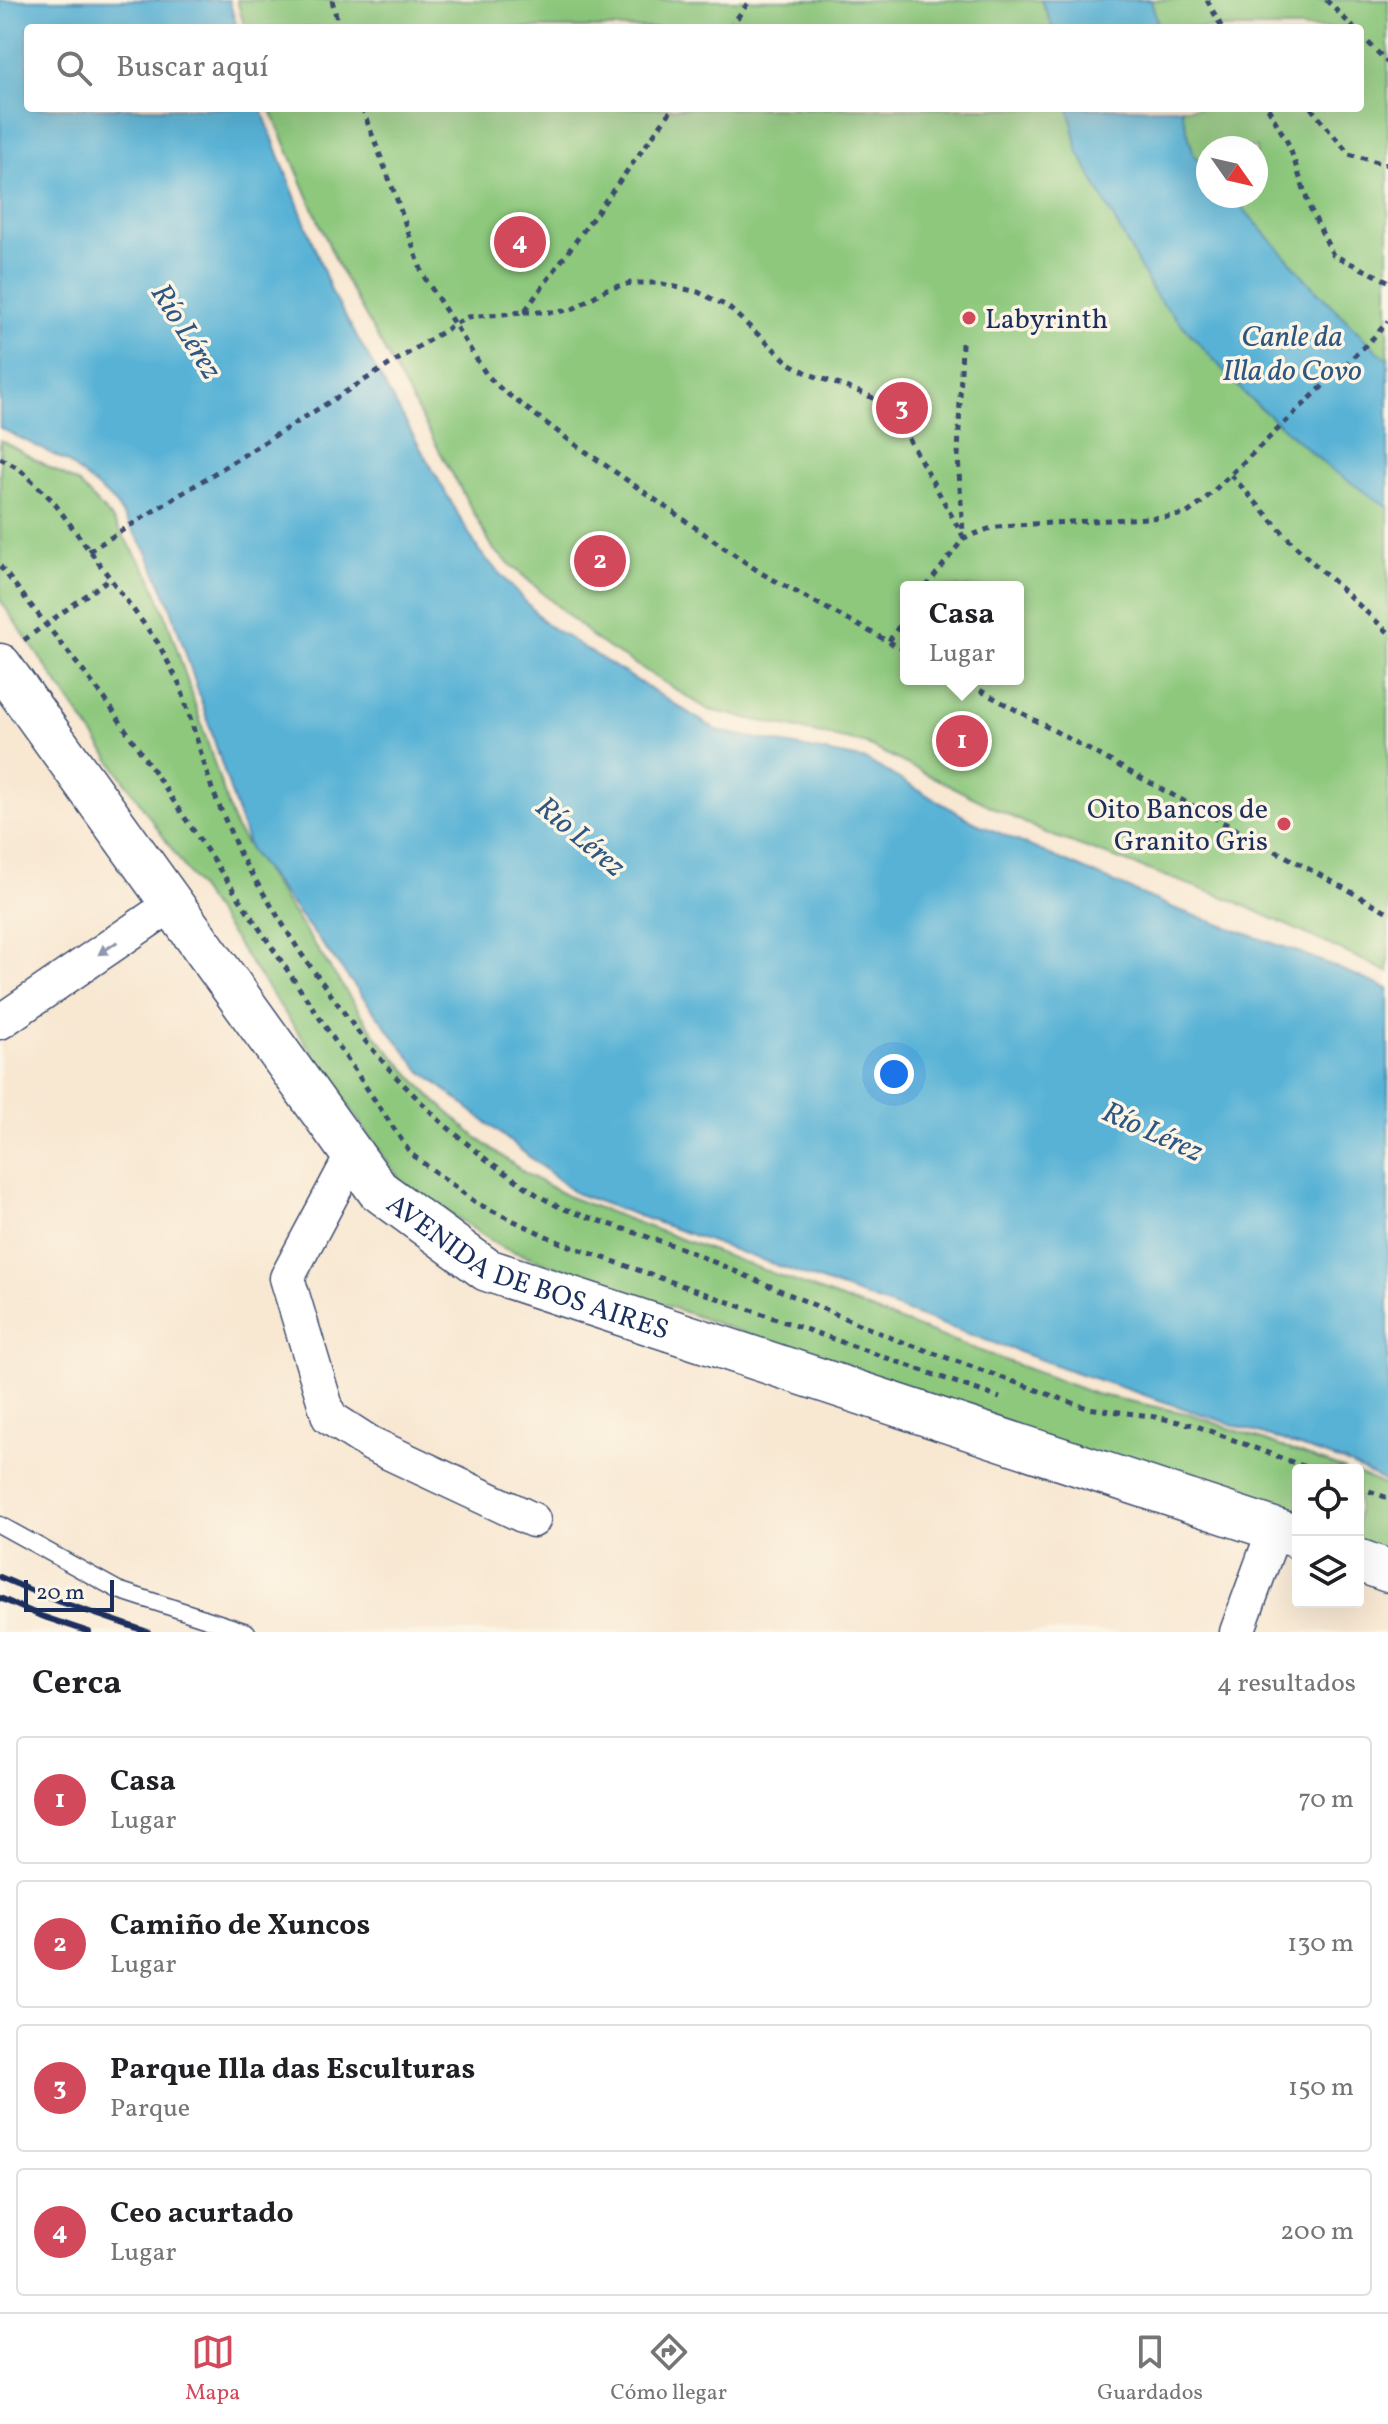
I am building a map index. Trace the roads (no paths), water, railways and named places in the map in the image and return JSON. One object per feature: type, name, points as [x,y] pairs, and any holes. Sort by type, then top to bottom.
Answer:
[{"type":"street","name":"AVENIDA DE BOS AIRES","points":[[10,654],[172,904],[378,1190],[487,1270],[1286,1532]]},
{"type":"street","points":[[0,1022],[172,904]]},
{"type":"street","points":[[352,1156],[287,1278],[329,1417],[371,1444],[533,1520]]},
{"type":"street","points":[[1237,1632],[1286,1532]]},
{"type":"street","points":[[1364,1562],[1388,1571]]},
{"type":"lane","points":[[0,1525],[118,1590],[247,1632]]},
{"type":"water","name":"Río Lérez","points":[[0,0],[229,0],[236,24],[24,24],[24,112],[263,112],[332,293],[479,551],[546,624],[718,731],[866,760],[976,823],[1176,909],[1301,953],[1388,989],[1388,1483],[1364,1471],[1364,1464],[1349,1464],[1072,1371],[575,1193],[419,1069],[250,851],[169,602],[147,552],[114,502],[66,461],[0,428]]},
{"type":"water","points":[[1041,0],[1151,0],[1158,24],[1051,24]]},
{"type":"water","name":"Canle da Illa do Covo","points":[[1070,112],[1182,112],[1196,157],[1196,208],[1243,208],[1314,288],[1388,359],[1388,507],[1329,468],[1248,397],[1154,294],[1078,151]]},
{"type":"railway","points":[[0,1577],[49,1598],[148,1632]]},
{"type":"railway","points":[[0,1598],[89,1632]]},
{"type":"place","name":"Ceo acurtado","points":[[520,242]]},
{"type":"place","name":"Labyrinth","points":[[969,318]]},
{"type":"place","name":"Parque Illa das Esculturas","points":[[902,408]]},
{"type":"place","name":"Camiño de Xuncos","points":[[600,561]]},
{"type":"place","name":"Casa","points":[[962,741]]},
{"type":"place","name":"Oito Bancos de Granito Gris","points":[[1284,824]]}]
